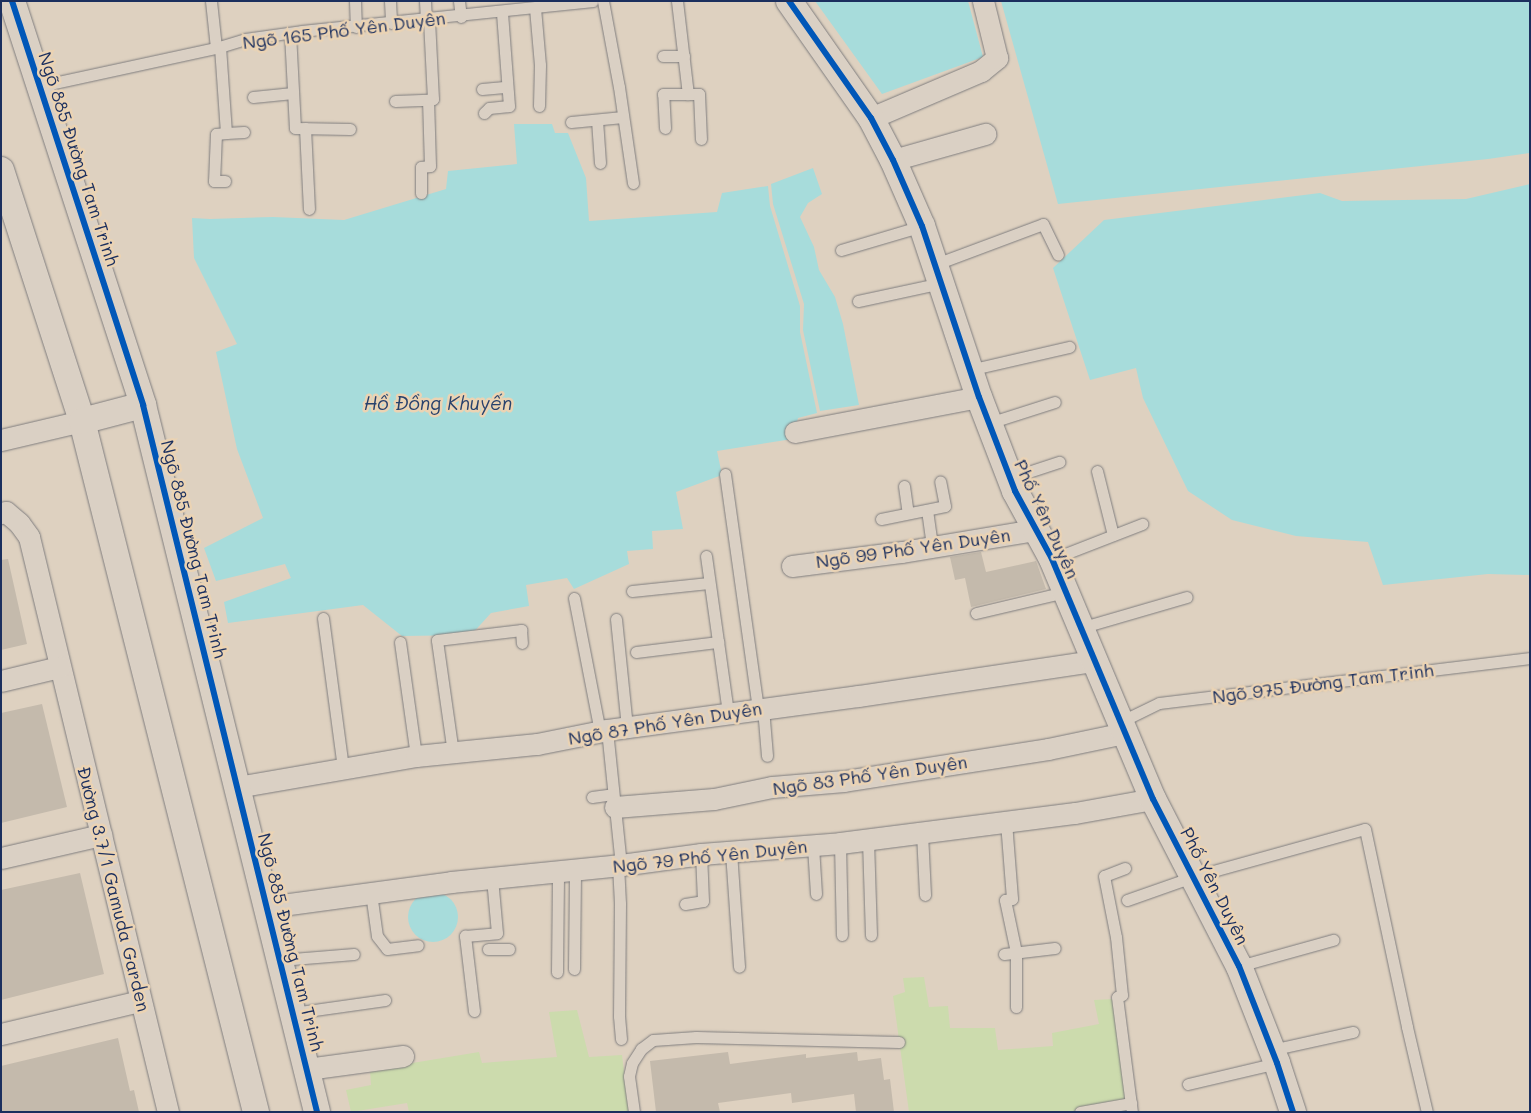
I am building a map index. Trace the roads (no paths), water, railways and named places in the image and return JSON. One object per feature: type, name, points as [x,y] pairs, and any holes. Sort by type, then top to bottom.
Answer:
[{"type":"street","name":"Ngõ 885 Đường Tam Trinh","points":[[12,1],[143,405],[317,1112]]},
{"type":"street","name":"Phố Yên Duyên","points":[[788,1],[871,118],[893,160],[922,226],[969,370],[1010,478],[1035,530],[1052,559],[1093,661],[1153,799],[1195,876],[1239,966],[1274,1056],[1292,1112]]},
{"type":"street","points":[[871,118],[980,71],[997,58],[983,1]]},
{"type":"street","points":[[893,160],[985,134]]},
{"type":"street","points":[[1,170],[82,421],[256,1112]]},
{"type":"street","points":[[795,432],[979,397]]},
{"type":"street","points":[[1,440],[143,405]]},
{"type":"street","name":"Đường 3.7/1 Gamuda Garden","points":[[3,512],[19,523],[29,537],[168,1112]]},
{"type":"street","name":"Ngõ 99 Phố Yên Duyên","points":[[792,566],[932,547],[1035,530]]},
{"type":"street","name":"Ngõ 87 Phố Yên Duyên","points":[[237,788],[416,756],[536,744],[611,730],[760,708],[868,695],[1093,661]]},
{"type":"street","points":[[1,681],[59,667]]},
{"type":"street","name":"Ngõ 83 Phố Yên Duyên","points":[[614,800],[714,799],[772,787],[844,781],[1048,749],[1122,727]]},
{"type":"street","name":"Ngõ 79 Phố Yên Duyên","points":[[267,908],[371,893],[701,854],[868,840],[1074,813],[1153,799]]},
{"type":"street","points":[[1,858],[101,835]]},
{"type":"street","points":[[1,1034],[140,1001]]},
{"type":"street","points":[[307,1069],[403,1056]]},
{"type":"lane","points":[[211,1],[218,48],[226,133]]},
{"type":"lane","points":[[355,1],[356,27]]},
{"type":"lane","points":[[390,1],[391,23]]},
{"type":"lane","points":[[395,102],[433,99],[426,1]]},
{"type":"lane","points":[[459,1],[460,16]]},
{"type":"lane","name":"Ngõ 165 Phố Yên Duyên","points":[[40,86],[218,48],[245,39],[428,20],[496,9],[592,1]]},
{"type":"lane","points":[[603,1],[624,117],[633,183]]},
{"type":"lane","points":[[677,1],[681,52],[684,56],[688,94]]},
{"type":"lane","points":[[530,6],[540,65],[539,106]]},
{"type":"lane","points":[[484,113],[490,108],[509,106],[496,9]]},
{"type":"lane","points":[[290,33],[295,128],[350,129]]},
{"type":"lane","points":[[663,56],[684,56]]},
{"type":"lane","points":[[482,89],[507,87]]},
{"type":"lane","points":[[253,97],[293,93]]},
{"type":"lane","points":[[665,128],[663,94],[699,94],[701,139]]},
{"type":"lane","points":[[421,193],[421,167],[430,166],[428,100]]},
{"type":"lane","points":[[571,122],[624,117]]},
{"type":"lane","points":[[597,120],[600,163]]},
{"type":"lane","points":[[305,128],[309,209]]},
{"type":"lane","points":[[225,181],[214,181],[216,134],[244,132]]},
{"type":"lane","points":[[858,301],[939,274],[1043,224],[1058,255]]},
{"type":"lane","points":[[841,250],[922,226]]},
{"type":"lane","points":[[969,370],[1068,347]]},
{"type":"lane","points":[[989,424],[1055,402]]},
{"type":"lane","points":[[1010,478],[1059,462]]},
{"type":"lane","points":[[1097,471],[1113,535]]},
{"type":"lane","points":[[725,474],[767,756]]},
{"type":"lane","points":[[880,519],[945,506],[940,481]]},
{"type":"lane","points":[[904,486],[908,513]]},
{"type":"lane","points":[[927,510],[932,547]]},
{"type":"lane","points":[[1052,559],[1142,524]]},
{"type":"lane","points":[[706,556],[728,713]]},
{"type":"lane","points":[[632,591],[710,583]]},
{"type":"lane","points":[[976,613],[1065,592]]},
{"type":"lane","points":[[1080,628],[1187,597]]},
{"type":"lane","points":[[574,598],[611,730]]},
{"type":"lane","points":[[323,618],[343,768]]},
{"type":"lane","points":[[616,619],[611,730],[614,800],[620,865],[619,1016],[621,1039]]},
{"type":"lane","points":[[453,753],[437,640],[521,630],[522,643]]},
{"type":"lane","points":[[400,642],[416,756]]},
{"type":"lane","points":[[636,652],[718,642]]},
{"type":"lane","name":"Ngõ 975 Đường Tam Trinh","points":[[1122,727],[1159,703],[1530,658]]},
{"type":"lane","points":[[592,797],[614,800]]},
{"type":"lane","points":[[1006,822],[1012,900],[1005,900],[1016,1007]]},
{"type":"lane","points":[[1127,900],[1195,876],[1365,829],[1406,1027],[1427,1112]]},
{"type":"lane","points":[[922,833],[925,895]]},
{"type":"lane","points":[[868,840],[871,934]]},
{"type":"lane","points":[[840,843],[842,935]]},
{"type":"lane","points":[[814,846],[816,894]]},
{"type":"lane","points":[[731,852],[739,967]]},
{"type":"lane","points":[[685,904],[703,901],[701,854]]},
{"type":"lane","points":[[1080,1112],[1132,1108],[1117,997],[1122,995],[1116,937],[1104,876],[1125,868]]},
{"type":"lane","points":[[566,871],[574,969]]},
{"type":"lane","points":[[557,972],[566,871]]},
{"type":"lane","points":[[492,878],[498,949]]},
{"type":"lane","points":[[371,893],[377,936],[387,949],[418,945]]},
{"type":"lane","points":[[474,1011],[465,936],[497,933]]},
{"type":"lane","points":[[1239,966],[1333,940]]},
{"type":"lane","points":[[1010,953],[1056,948]]},
{"type":"lane","points":[[280,960],[354,954]]},
{"type":"lane","points":[[293,1014],[385,1000]]},
{"type":"lane","points":[[1188,1084],[1353,1032]]},
{"type":"lane","points":[[634,1112],[629,1076],[632,1063],[641,1049],[653,1040],[696,1037],[899,1042]]},
{"type":"water","points":[[815,1],[968,1],[983,57],[882,94]]},
{"type":"water","points":[[1001,1],[1530,1],[1530,153],[1058,204]]},
{"type":"water","name":"Hồ Đồng Khuyến","points":[[514,124],[552,124],[555,133],[568,133],[586,178],[589,221],[717,212],[722,193],[768,186],[770,206],[800,306],[800,332],[817,413],[798,418],[792,439],[717,451],[722,475],[676,492],[683,529],[652,531],[653,549],[627,551],[629,564],[574,589],[567,578],[526,585],[529,606],[491,613],[471,635],[402,636],[363,605],[228,623],[224,602],[291,578],[285,564],[216,581],[204,548],[263,518],[237,449],[216,352],[237,344],[194,258],[192,218],[273,217],[344,220],[446,189],[448,171],[517,164]]},
{"type":"water","points":[[813,168],[822,194],[808,203],[800,217],[814,247],[819,270],[835,297],[843,324],[859,405],[820,411],[803,330],[804,304],[773,204],[771,184]]},
{"type":"water","points":[[1530,184],[1530,575],[1488,574],[1383,585],[1368,542],[1296,536],[1232,520],[1188,491],[1143,398],[1136,368],[1090,380],[1053,268],[1104,220],[1320,193],[1342,201],[1466,199]]},
{"type":"water","points":[[428,892],[438,892],[451,899],[458,912],[458,922],[451,935],[438,942],[428,942],[419,938],[412,931],[408,922],[408,912],[412,903],[419,896]]}]
